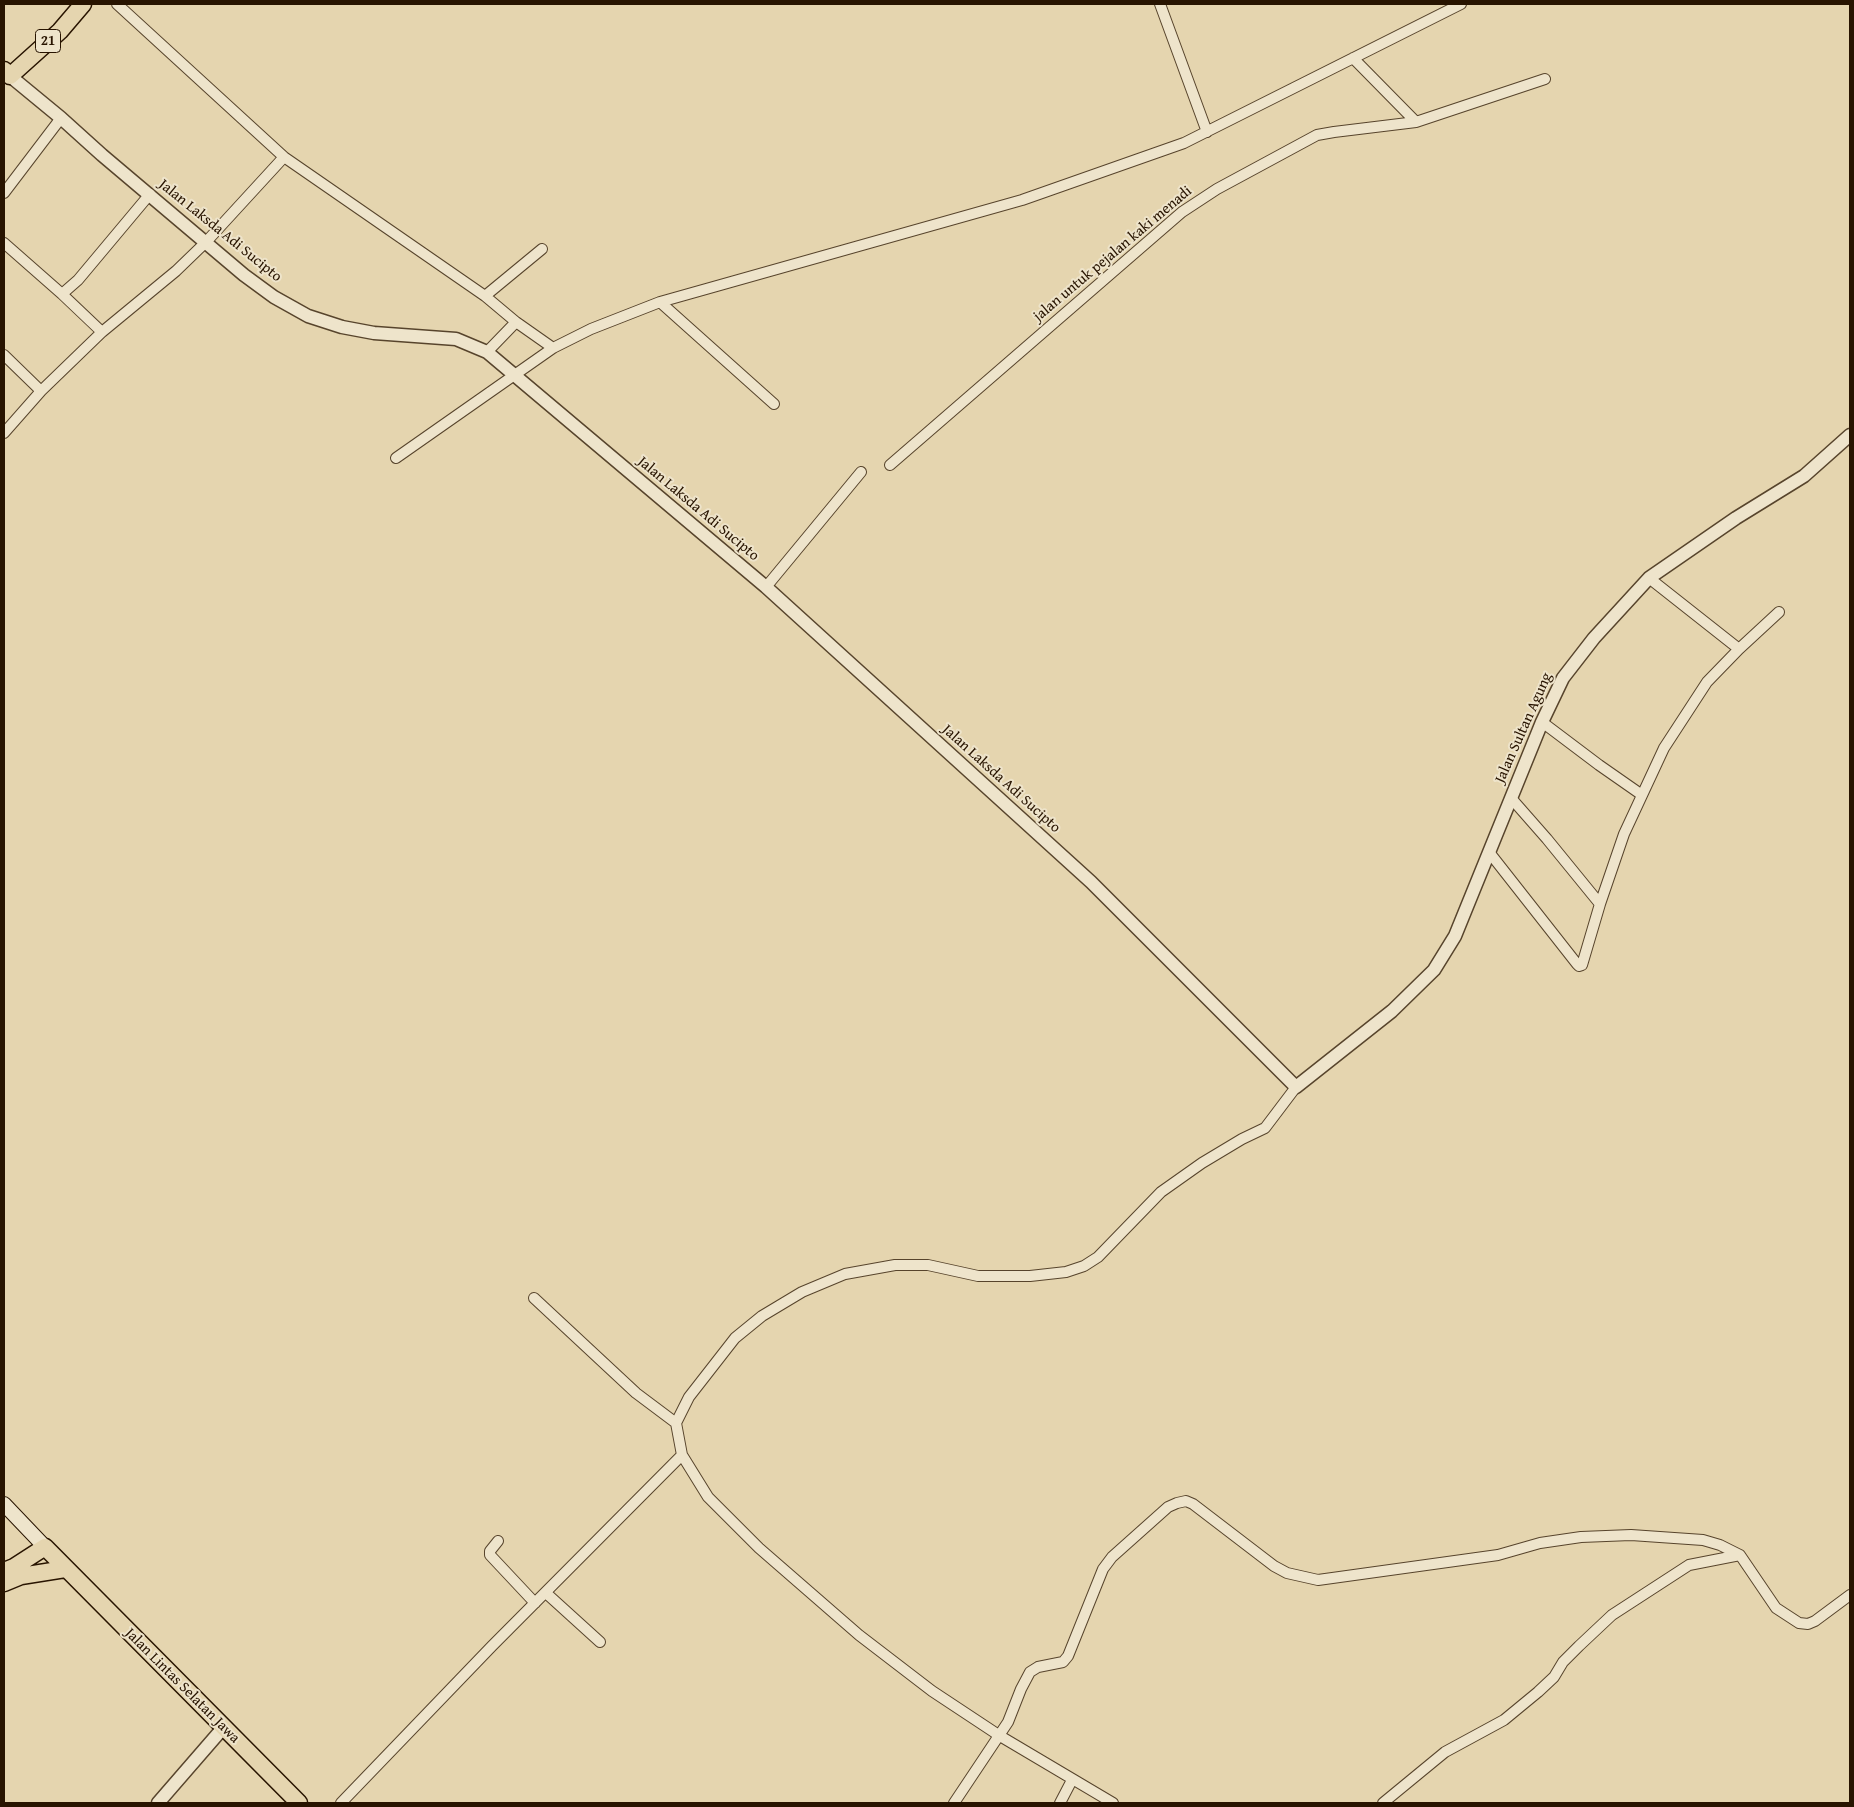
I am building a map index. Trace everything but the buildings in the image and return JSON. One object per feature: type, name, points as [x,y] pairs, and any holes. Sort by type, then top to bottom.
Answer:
[{"type":"highway","name":"21","points":[[6,76],[60,31],[83,4]]},
{"type":"highway","name":"Jalan Lintas Selatan Jawa","points":[[45,1547],[299,1803]]},
{"type":"highway","points":[[4,1571],[14,1567],[45,1547]]},
{"type":"highway","points":[[4,1583],[20,1576],[65,1569]]},
{"type":"main road","points":[[4,1504],[45,1547]]},
{"type":"street","points":[[117,4],[284,157],[485,296],[516,322],[553,348]]},
{"type":"street","points":[[1160,4],[1207,132]]},
{"type":"street","points":[[396,458],[553,348],[591,329],[660,302],[1022,200],[1184,143],[1461,4]]},
{"type":"street","points":[[1352,58],[1416,122]]},
{"type":"street","name":"Jalan Laksda Adi Sucipto","points":[[6,76],[61,118],[244,275],[266,291],[308,316],[342,327],[374,333],[456,339],[487,352],[766,587],[1091,882],[1296,1087]]},
{"type":"street","name":"jalan untuk pejalan kaki menadi","points":[[890,465],[1182,212],[1217,189],[1317,136],[1334,132],[1416,122],[1545,79]]},
{"type":"street","points":[[4,193],[61,118]]},
{"type":"street","points":[[4,433],[41,391],[102,332],[176,272],[284,157]]},
{"type":"street","points":[[62,294],[78,280],[150,194]]},
{"type":"street","points":[[4,243],[102,332]]},
{"type":"street","points":[[485,296],[542,249]]},
{"type":"street","points":[[660,302],[774,404]]},
{"type":"street","points":[[487,352],[516,322]]},
{"type":"street","points":[[4,355],[41,391]]},
{"type":"street","name":"Jalan Sultan Agung","points":[[1296,1087],[1392,1011],[1434,970],[1455,936],[1542,722],[1563,678],[1594,638],[1649,578],[1736,518],[1804,476],[1850,435]]},
{"type":"street","points":[[766,587],[861,472]]},
{"type":"street","points":[[1649,578],[1740,648]]},
{"type":"street","points":[[1489,852],[1579,966],[1582,965],[1585,961],[1600,904],[1624,834],[1664,748],[1707,682],[1779,612]]},
{"type":"street","points":[[1542,722],[1642,795]]},
{"type":"street","points":[[1511,798],[1600,904]]},
{"type":"street","points":[[1113,1803],[1000,1736],[932,1691],[859,1635],[759,1548],[708,1497],[682,1455],[676,1423],[689,1397],[735,1338],[762,1316],[802,1292],[845,1274],[894,1266],[928,1265],[978,1276],[1030,1276],[1066,1272],[1084,1266],[1098,1257],[1160,1192],[1195,1167],[1242,1139],[1265,1128],[1296,1087]]},
{"type":"street","points":[[534,1298],[636,1393],[676,1423]]},
{"type":"street","points":[[341,1803],[682,1455]]},
{"type":"street","points":[[954,1803],[1000,1736],[1030,1672],[1038,1667],[1063,1662],[1068,1656],[1102,1569],[1112,1557],[1168,1507],[1177,1503],[1186,1501],[1193,1504],[1274,1566],[1287,1573],[1318,1580],[1498,1555],[1540,1543],[1582,1537],[1631,1535],[1703,1540],[1720,1545],[1740,1555],[1776,1608],[1799,1622],[1808,1624],[1815,1621],[1850,1594]]},
{"type":"street","points":[[498,1542],[490,1551],[490,1555],[535,1604]]},
{"type":"street","points":[[1383,1803],[1445,1752],[1504,1720],[1554,1677],[1563,1662],[1612,1615],[1637,1601],[1689,1565],[1740,1555]]},
{"type":"street","points":[[546,1592],[600,1642]]},
{"type":"street","points":[[158,1803],[223,1728]]},
{"type":"street","points":[[1060,1803],[1072,1780]]}]
